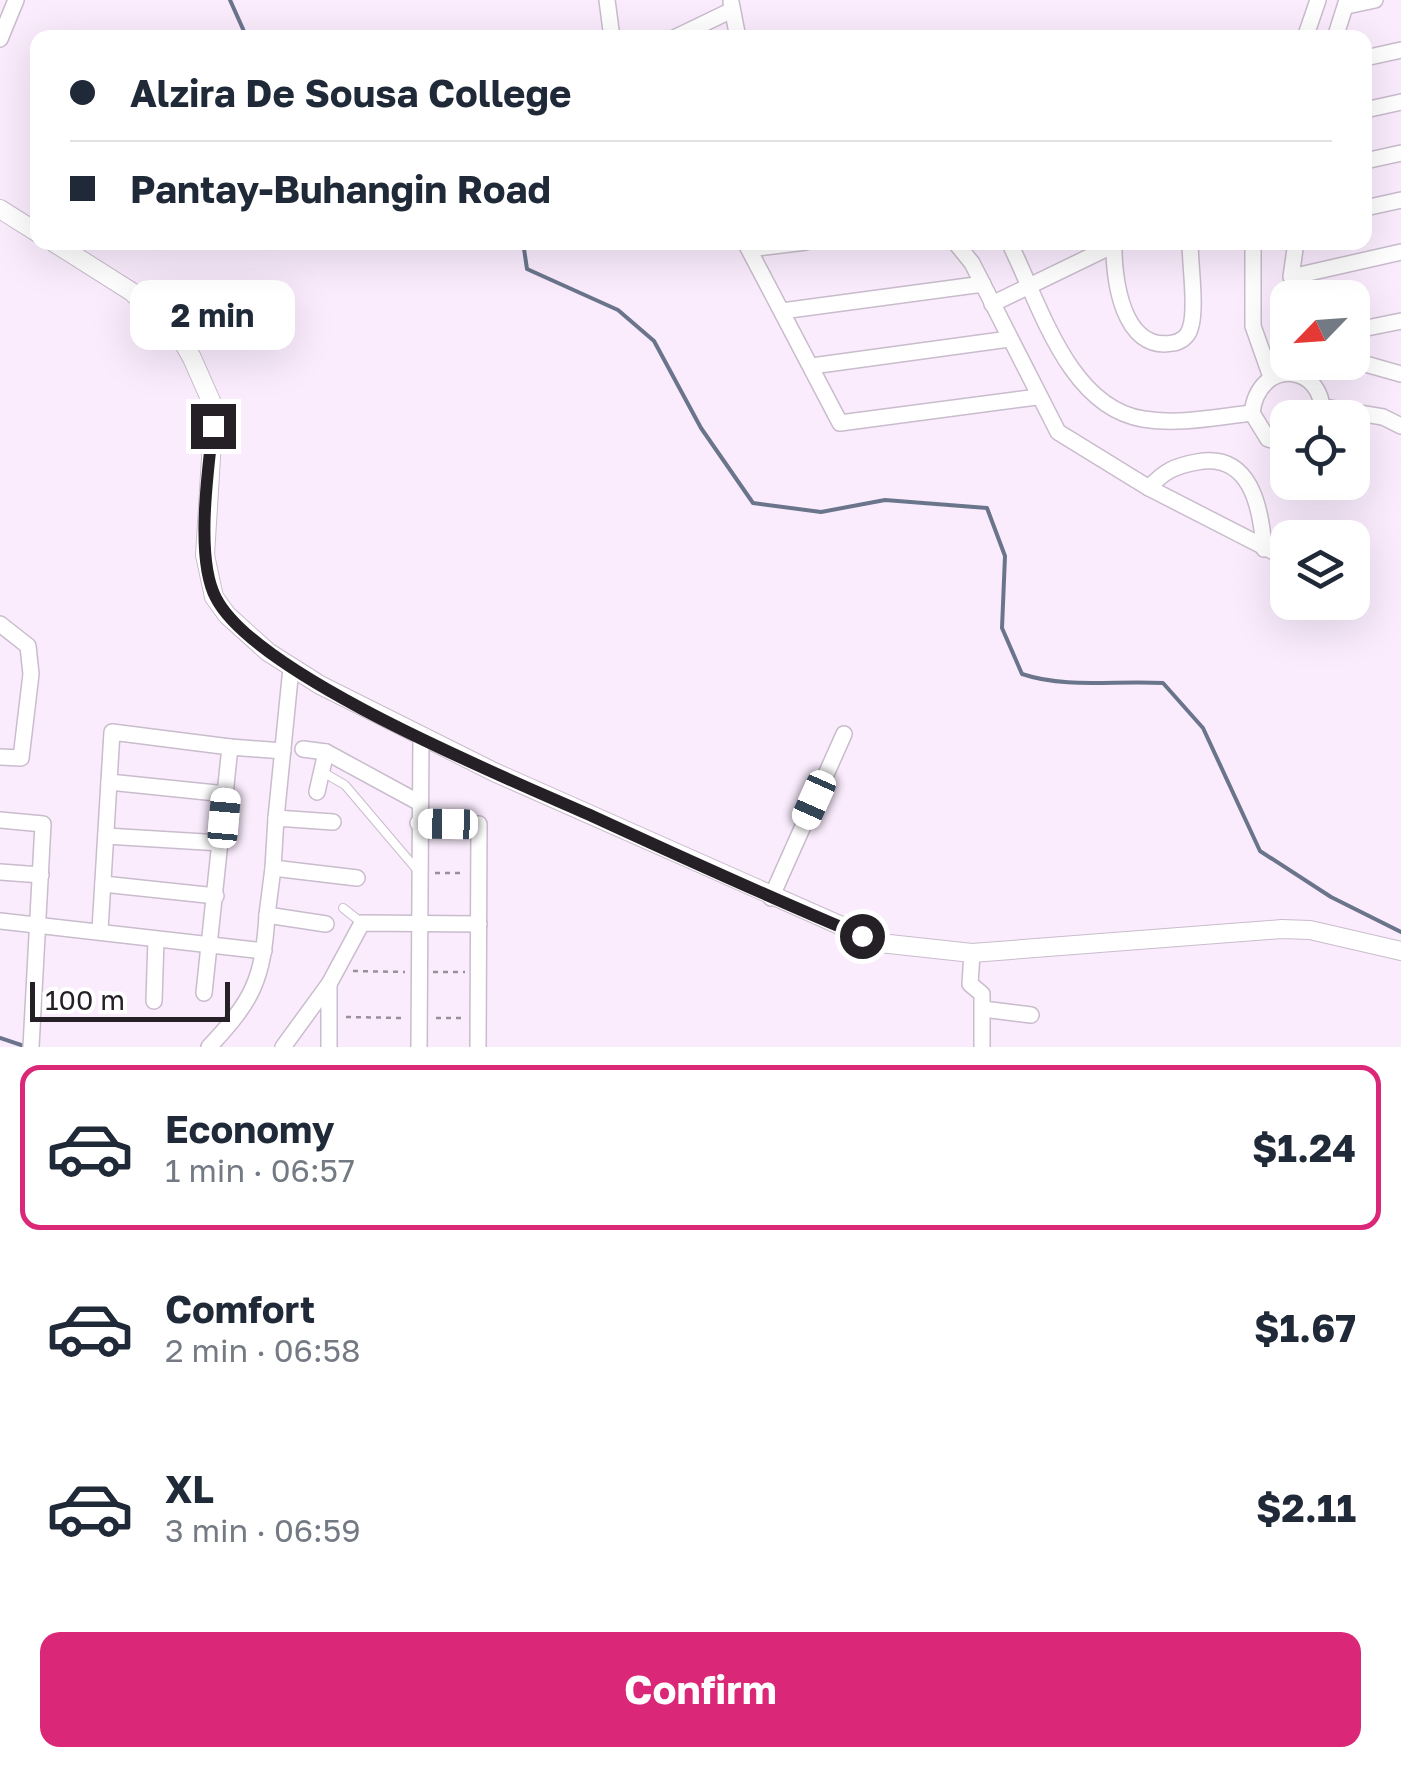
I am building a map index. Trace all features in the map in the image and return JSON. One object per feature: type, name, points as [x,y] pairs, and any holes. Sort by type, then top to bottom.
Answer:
[{"type":"street","points":[[0,38],[16,0]]},
{"type":"street","points":[[607,0],[611,30]]},
{"type":"street","points":[[1307,30],[1318,0]]},
{"type":"street","points":[[1338,30],[1347,3],[1374,0]]},
{"type":"street","points":[[688,30],[731,5],[736,30]]},
{"type":"street","points":[[1372,56],[1401,50]]},
{"type":"street","points":[[1372,108],[1401,102]]},
{"type":"street","points":[[1372,160],[1401,153]]},
{"type":"street","points":[[1372,206],[1401,200]]},
{"type":"street","points":[[0,209],[30,227]]},
{"type":"street","points":[[65,250],[144,302],[178,336],[192,358],[210,402],[213,426],[205,555],[214,597],[227,616],[291,668],[421,736],[771,898],[880,943],[972,953],[1282,929],[1310,930],[1401,951]]},
{"type":"street","points":[[750,250],[840,423],[1037,397]]},
{"type":"street","points":[[965,250],[1058,432],[1149,488],[1270,551],[1246,476],[1235,465],[1214,459],[1178,465],[1164,472],[1149,488]]},
{"type":"street","points":[[1013,250],[1078,383],[1106,407],[1141,419],[1171,422],[1252,413]]},
{"type":"street","points":[[992,304],[1102,250]]},
{"type":"street","points":[[1114,250],[1114,275],[1128,316],[1139,333],[1168,344],[1181,341],[1190,329],[1190,250]]},
{"type":"street","points":[[1254,250],[1253,326],[1270,374]]},
{"type":"street","points":[[1295,250],[1292,277],[1401,252]]},
{"type":"street","points":[[782,311],[983,284]]},
{"type":"street","points":[[1370,328],[1401,321]]},
{"type":"street","points":[[812,366],[1009,339]]},
{"type":"street","points":[[1370,365],[1401,374]]},
{"type":"street","points":[[1270,378],[1254,396],[1252,413],[1270,440]]},
{"type":"street","points":[[1370,416],[1401,426]]},
{"type":"street","points":[[0,624],[28,646],[31,674],[21,758],[0,757]]},
{"type":"street","points":[[209,1047],[254,996],[264,951],[291,668]]},
{"type":"street","points":[[100,930],[112,732],[283,751]]},
{"type":"street","points":[[771,898],[844,734]]},
{"type":"street","points":[[419,1047],[421,736]]},
{"type":"street","points":[[204,992],[230,747]]},
{"type":"street","points":[[303,748],[326,752],[418,802]]},
{"type":"street","points":[[318,792],[326,752]]},
{"type":"street","points":[[109,782],[226,794]]},
{"type":"street","points":[[276,818],[333,822]]},
{"type":"street","points":[[0,820],[43,824],[32,1047]]},
{"type":"street","points":[[418,823],[479,824],[478,1047]]},
{"type":"street","points":[[106,836],[221,843]]},
{"type":"street","points":[[273,868],[357,878]]},
{"type":"street","points":[[0,872],[41,875]]},
{"type":"street","points":[[103,884],[216,896]]},
{"type":"street","points":[[266,916],[326,924]]},
{"type":"street","points":[[0,922],[264,951]]},
{"type":"street","points":[[283,1047],[329,984],[362,923],[478,924]]},
{"type":"street","points":[[154,1002],[156,939]]},
{"type":"street","points":[[972,953],[970,984],[982,994],[982,1047]]},
{"type":"street","points":[[329,984],[329,1047]]},
{"type":"street","points":[[983,1010],[1032,1015]]},
{"type":"lane","points":[[321,771],[358,798],[418,871]]},
{"type":"lane","points":[[358,798],[372,778]]},
{"type":"lane","points":[[342,908],[362,923]]},
{"type":"path","points":[[418,871],[479,874]]},
{"type":"waterway","points":[[230,0],[243,30]]},
{"type":"waterway","points":[[524,250],[527,269],[618,310],[654,341],[701,428],[753,503],[821,512],[885,500],[987,508],[1005,556],[1002,628],[1022,674],[1074,683],[1163,683],[1203,728],[1260,851],[1331,897],[1401,932]]},
{"type":"waterway","points":[[0,1038],[24,1046]]},
{"type":"route","points":[[213,426],[205,555],[209,579],[214,597],[227,616],[268,652],[349,701],[494,772],[862,936]]}]
